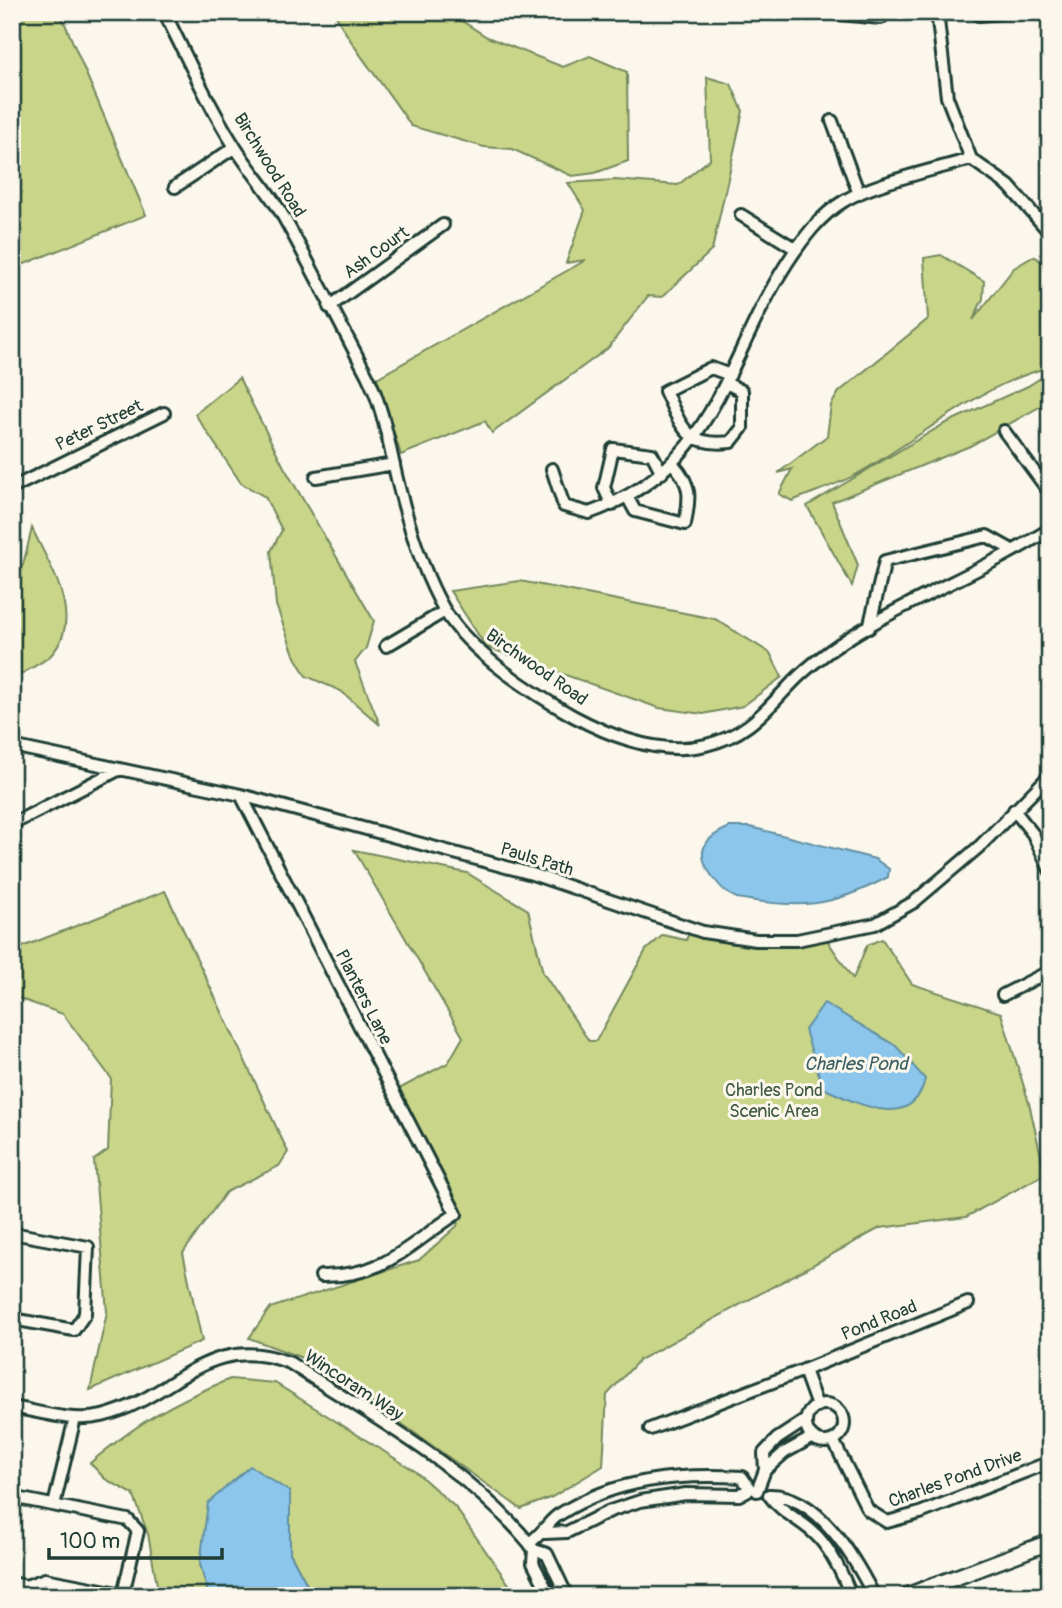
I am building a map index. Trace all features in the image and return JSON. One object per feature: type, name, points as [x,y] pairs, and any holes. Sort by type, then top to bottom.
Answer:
[{"type":"main road","points":[[906,1596],[1050,1542]]},
{"type":"street","points":[[819,12],[881,18],[882,12]]},
{"type":"street","points":[[937,12],[947,97],[971,159],[1009,186],[1050,233]]},
{"type":"street","points":[[977,12],[979,15],[1009,12]]},
{"type":"street","name":"Birchwood Road","points":[[167,13],[235,147],[282,214],[381,409],[418,549],[445,611],[487,657],[556,706],[608,733],[639,743],[673,747],[705,745],[738,732],[767,712],[800,676],[869,628],[1050,529]]},
{"type":"street","points":[[832,121],[859,194]]},
{"type":"street","points":[[175,187],[235,147]]},
{"type":"street","points":[[552,469],[564,506],[589,513],[628,498],[674,465],[695,438],[729,379],[772,286],[796,249],[829,212],[859,194],[971,159]]},
{"type":"street","points":[[741,215],[796,249]]},
{"type":"street","name":"Ash Court","points":[[329,307],[443,225]]},
{"type":"street","points":[[711,368],[729,379],[742,391],[742,428],[731,442],[708,445],[683,430],[665,391],[711,368]]},
{"type":"street","name":"Peter Street","points":[[12,488],[164,413]]},
{"type":"street","points":[[1004,431],[1050,493]]},
{"type":"street","points":[[612,505],[604,488],[612,449],[652,454],[663,472]]},
{"type":"street","points":[[316,477],[394,464]]},
{"type":"street","points":[[628,498],[635,511],[685,524],[691,494],[685,477],[674,465]]},
{"type":"street","points":[[869,628],[885,561],[987,536],[1012,550]]},
{"type":"street","points":[[386,646],[445,611]]},
{"type":"street","name":"Pauls Path","points":[[12,746],[241,795],[532,874],[703,932],[756,940],[797,940],[875,924],[914,902],[979,846],[1050,775]]},
{"type":"street","points":[[12,824],[120,769]]},
{"type":"street","name":"Planters Lane","points":[[241,795],[456,1214],[375,1268],[352,1276],[321,1276]]},
{"type":"street","points":[[1014,810],[1033,834],[1050,870]]},
{"type":"street","points":[[1003,995],[1050,971]]},
{"type":"street","points":[[12,1233],[88,1247],[85,1314],[74,1330],[12,1320]]},
{"type":"street","name":"Pond Road","points":[[650,1429],[968,1303]]},
{"type":"street","name":"Wincoram Way","points":[[12,1407],[75,1418],[104,1416],[218,1357],[240,1353],[274,1357],[290,1363],[441,1462],[499,1507],[532,1546],[547,1553],[567,1596]]},
{"type":"street","points":[[804,1370],[817,1406]]},
{"type":"street","points":[[545,1532],[567,1532],[610,1511],[640,1501],[686,1494],[739,1495],[753,1490],[765,1470],[784,1453],[811,1438],[833,1440],[842,1433],[846,1422],[842,1412],[824,1404],[817,1406],[806,1420],[777,1439],[764,1453],[765,1470]]},
{"type":"street","points":[[54,1505],[75,1418]]},
{"type":"street","points":[[806,1420],[806,1429],[811,1438]]},
{"type":"street","name":"Charles Pond Drive","points":[[833,1440],[868,1510],[887,1522],[920,1513],[1050,1462]]},
{"type":"street","points":[[532,1546],[557,1515],[607,1491],[656,1478],[698,1474],[742,1477],[753,1490],[769,1495],[789,1495],[833,1530],[858,1564],[874,1596]]},
{"type":"street","points":[[769,1495],[778,1508],[818,1537],[842,1571],[851,1596]]},
{"type":"street","points":[[12,1497],[128,1520],[138,1531],[123,1594],[45,1579],[26,1586],[12,1583]]},
{"type":"street","name":"Wincoram Way","points":[[532,1546],[533,1563],[550,1596]]},
{"type":"green space","points":[[12,12],[60,12],[146,215],[12,269]]},
{"type":"green space","points":[[334,12],[448,12],[487,37],[563,67],[590,56],[627,72],[628,161],[595,173],[572,176],[512,149],[484,147],[411,126],[351,42]]},
{"type":"green space","points":[[707,77],[731,84],[743,111],[712,250],[662,297],[648,296],[608,348],[492,433],[485,421],[401,455],[377,378],[586,260],[566,263],[585,210],[568,183],[615,180],[678,185],[710,159]]},
{"type":"green space","points":[[941,255],[984,281],[983,299],[973,320],[1014,268],[1034,256],[1050,268],[1050,367],[1023,376],[974,400],[849,478],[792,501],[779,494],[792,469],[778,473],[827,436],[831,405],[839,392],[928,319],[924,258]]},
{"type":"green space","points":[[1050,372],[1050,401],[970,446],[832,502],[858,565],[852,586],[807,506],[944,424],[1028,386]]},
{"type":"green space","points":[[239,378],[284,467],[374,621],[366,648],[355,662],[380,725],[341,691],[306,676],[295,657],[276,605],[271,551],[282,530],[265,497],[241,483],[195,414]]},
{"type":"green space","points":[[32,528],[61,592],[65,624],[61,640],[51,655],[18,676],[12,673],[12,575],[23,565]]},
{"type":"green space","points":[[520,581],[715,619],[770,653],[782,677],[743,706],[703,714],[659,708],[486,647],[450,591]]},
{"type":"green space","name":"Charles Pond Scenic Area","points":[[354,850],[467,873],[528,910],[543,973],[589,1041],[596,1041],[646,950],[663,935],[686,940],[691,928],[799,942],[827,940],[853,979],[867,945],[882,939],[912,984],[1001,1013],[1029,1103],[1045,1174],[966,1217],[880,1228],[639,1360],[607,1395],[603,1466],[552,1497],[521,1509],[318,1364],[249,1338],[270,1308],[419,1260],[457,1226],[461,1212],[399,1089],[448,1063],[463,1037]]},
{"type":"green space","points":[[165,891],[288,1152],[279,1166],[226,1192],[183,1253],[202,1341],[90,1390],[107,1312],[94,1160],[108,1150],[111,1078],[63,1014],[12,996],[12,951]]},
{"type":"green space","points":[[230,1379],[275,1383],[415,1471],[455,1507],[513,1590],[512,1596],[313,1596],[290,1553],[290,1492],[200,1564],[209,1596],[159,1596],[148,1534],[133,1494],[105,1479],[90,1463],[156,1415],[190,1396]]},
{"type":"water","points":[[730,827],[750,827],[875,859],[889,869],[888,877],[849,895],[814,903],[779,904],[737,898],[717,883],[707,867],[703,852],[708,841]]},
{"type":"water","name":"Charles Pond","points":[[824,1003],[896,1046],[925,1079],[919,1096],[909,1105],[896,1110],[882,1109],[851,1101],[823,1088],[805,1030]]},
{"type":"water","points":[[250,1466],[290,1492],[290,1553],[313,1596],[209,1596],[200,1564],[208,1503]]}]
